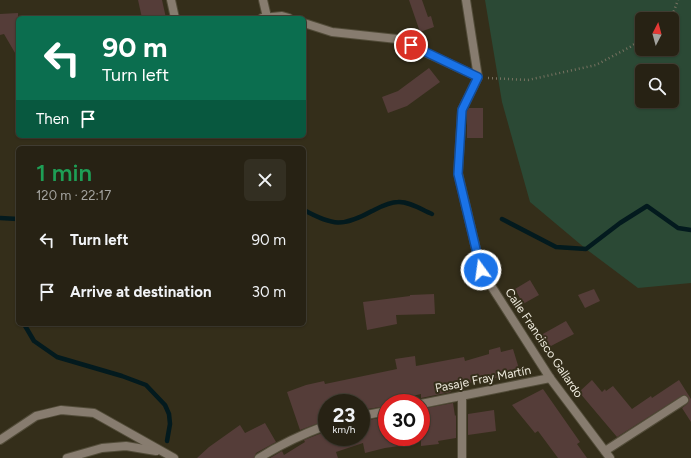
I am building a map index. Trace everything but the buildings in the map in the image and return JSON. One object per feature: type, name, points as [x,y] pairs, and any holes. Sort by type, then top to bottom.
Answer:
[{"type":"street","points":[[171,0],[175,16]]},
{"type":"street","points":[[263,0],[264,16]]},
{"type":"street","points":[[466,0],[478,77]]},
{"type":"street","points":[[306,24],[332,32],[398,39],[478,77]]},
{"type":"street","name":"Calle Francisco Gallardo","points":[[478,77],[462,110],[458,174],[481,270],[550,378],[608,455]]},
{"type":"street","name":"Pasaje Fray Martín","points":[[430,402],[550,378]]},
{"type":"street","points":[[462,395],[462,458]]},
{"type":"street","points":[[608,455],[684,400]]},
{"type":"street","points":[[0,440],[36,416],[61,410],[94,413],[174,458]]},
{"type":"street","points":[[259,458],[278,445],[318,428]]},
{"type":"street","points":[[67,458],[102,448],[126,446],[163,452]]},
{"type":"path","points":[[674,12],[678,0]]},
{"type":"path","points":[[478,77],[528,80],[596,65],[635,44]]},
{"type":"green space","points":[[485,0],[691,0],[691,283],[638,288],[586,249],[530,202],[502,102]]},
{"type":"waterway","points":[[306,211],[331,222],[345,222],[353,220],[385,205],[395,202],[402,202],[432,214]]},
{"type":"waterway","points":[[502,219],[556,247],[586,249],[620,223],[647,206],[678,228],[691,230]]},
{"type":"waterway","points":[[0,218],[16,219]]},
{"type":"waterway","points":[[25,326],[34,341],[57,357],[122,376],[146,385],[165,405],[169,414],[170,424],[167,441]]},
{"type":"route","points":[[411,45],[478,77],[462,110],[458,174],[481,270]]}]
